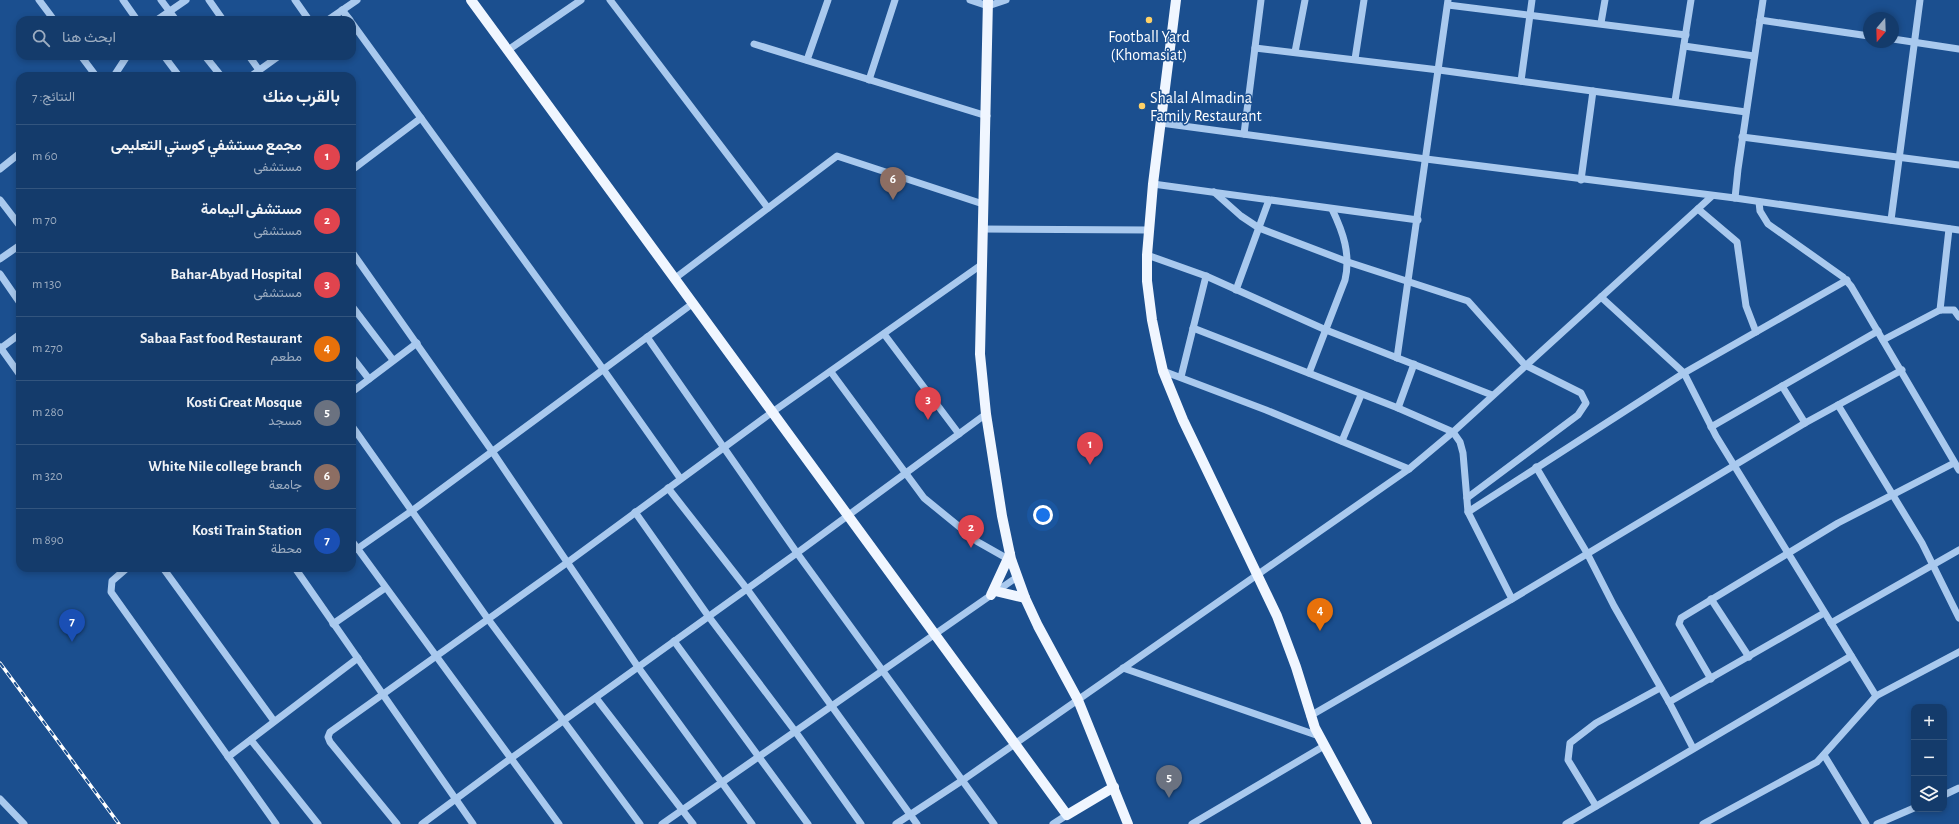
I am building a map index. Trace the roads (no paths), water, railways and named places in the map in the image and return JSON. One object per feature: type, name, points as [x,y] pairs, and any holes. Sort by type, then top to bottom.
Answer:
[{"type":"main road","points":[[471,0],[771,413],[848,515],[1067,815],[1114,787]]},
{"type":"main road","points":[[1176,0],[1153,184],[1147,255],[1147,281],[1152,320],[1163,371],[1195,447],[1258,574],[1287,642],[1310,716],[1324,746],[1367,824]]},
{"type":"main road","points":[[988,3],[987,116],[982,229],[980,354],[986,414],[1009,556],[1038,626],[1078,700],[1128,824]]},
{"type":"main road","points":[[1009,556],[993,593],[1026,598]]},
{"type":"street","points":[[39,0],[51,16]]},
{"type":"street","points":[[123,0],[134,16]]},
{"type":"street","points":[[161,0],[172,16]]},
{"type":"street","points":[[163,16],[186,0]]},
{"type":"street","points":[[209,0],[220,16]]},
{"type":"street","points":[[295,0],[306,16]]},
{"type":"street","points":[[334,16],[357,0]]},
{"type":"street","points":[[508,50],[581,0]]},
{"type":"street","points":[[610,0],[768,208]]},
{"type":"street","points":[[807,60],[828,0]]},
{"type":"street","points":[[869,80],[895,0]]},
{"type":"street","points":[[970,0],[988,3],[1006,0]]},
{"type":"street","points":[[1244,134],[1261,0]]},
{"type":"street","points":[[1296,52],[1305,0]]},
{"type":"street","points":[[1355,59],[1364,0]]},
{"type":"street","points":[[1520,81],[1532,0]]},
{"type":"street","points":[[1601,23],[1605,0]]},
{"type":"street","points":[[1675,101],[1691,0]]},
{"type":"street","points":[[1735,198],[1742,137],[1763,0]]},
{"type":"street","points":[[1891,220],[1920,0]]},
{"type":"street","points":[[1397,358],[1418,220],[1448,2],[1530,15],[1686,35]]},
{"type":"street","points":[[342,10],[347,16]]},
{"type":"street","points":[[1760,20],[1863,35]]},
{"type":"street","points":[[356,29],[603,369],[680,478]]},
{"type":"street","points":[[1899,40],[1959,49]]},
{"type":"street","points":[[754,44],[987,116]]},
{"type":"street","points":[[1684,46],[1754,56]]},
{"type":"street","points":[[1255,48],[1355,59],[1675,101],[1746,112]]},
{"type":"street","points":[[84,60],[93,72]]},
{"type":"street","points":[[117,72],[124,60]]},
{"type":"street","points":[[167,60],[176,72]]},
{"type":"street","points":[[208,60],[218,72]]},
{"type":"street","points":[[252,60],[259,70]]},
{"type":"street","points":[[256,72],[273,60]]},
{"type":"street","points":[[1580,180],[1593,91]]},
{"type":"street","points":[[356,167],[421,118]]},
{"type":"street","points":[[1161,123],[1580,180],[1735,198],[1959,230]]},
{"type":"street","points":[[1742,137],[1959,165]]},
{"type":"street","points":[[0,169],[16,156]]},
{"type":"street","points":[[674,279],[837,156],[983,204]]},
{"type":"street","points":[[1153,184],[1418,220]]},
{"type":"street","points":[[1214,192],[1241,216],[1259,228],[1408,283],[1468,301],[1525,365],[1581,393],[1586,403],[1578,415],[1466,498]]},
{"type":"street","points":[[896,824],[963,780],[1409,469],[1453,432],[1712,196]]},
{"type":"street","points":[[0,200],[16,221]]},
{"type":"street","points":[[1236,290],[1269,200]]},
{"type":"street","points":[[1759,202],[1760,211],[1768,224],[1847,280],[1902,370],[1959,470]]},
{"type":"street","points":[[1309,373],[1345,280],[1348,262],[1344,237],[1332,208]]},
{"type":"street","points":[[1698,209],[1732,236],[1737,242],[1746,306],[1756,332]]},
{"type":"street","points":[[982,229],[1149,230]]},
{"type":"street","points":[[1940,310],[1949,229]]},
{"type":"street","points":[[0,259],[16,247]]},
{"type":"street","points":[[1147,255],[1206,276],[1326,330],[1492,395]]},
{"type":"street","points":[[356,258],[492,451],[638,667],[752,824]]},
{"type":"street","points":[[397,824],[328,737],[330,732],[568,562],[680,478],[981,265]]},
{"type":"street","points":[[0,274],[16,297]]},
{"type":"street","points":[[1181,377],[1206,276]]},
{"type":"street","points":[[1468,512],[1684,373],[1847,280]]},
{"type":"street","points":[[1601,297],[1684,373],[1711,427],[1876,696]]},
{"type":"street","points":[[559,824],[357,549],[413,510],[692,304]]},
{"type":"street","points":[[1883,340],[1940,310],[1957,310],[1959,318]]},
{"type":"street","points":[[356,311],[393,360]]},
{"type":"street","points":[[1193,328],[1361,395],[1398,408],[1453,432],[1460,442],[1463,453],[1468,512],[1512,599]]},
{"type":"street","points":[[1711,427],[1878,331]]},
{"type":"street","points":[[884,334],[959,434]]},
{"type":"street","points":[[16,337],[0,348],[16,370]]},
{"type":"street","points":[[647,337],[797,553],[882,672],[994,824]]},
{"type":"street","points":[[356,389],[417,343]]},
{"type":"street","points":[[356,362],[368,379]]},
{"type":"street","points":[[1398,408],[1414,364]]},
{"type":"street","points":[[1310,716],[1512,599],[1734,465],[1902,370]]},
{"type":"street","points":[[1163,371],[1342,441],[1409,469]]},
{"type":"street","points":[[831,372],[924,498],[948,519],[990,550],[1009,556]]},
{"type":"street","points":[[1782,386],[1806,423]]},
{"type":"street","points":[[1342,441],[1361,395]]},
{"type":"street","points":[[1838,405],[1891,495],[1922,543],[1959,618]]},
{"type":"street","points":[[422,824],[456,800],[510,758],[709,617],[986,414]]},
{"type":"street","points":[[356,432],[413,510],[488,619],[640,824]]},
{"type":"street","points":[[1710,679],[1679,622],[1681,618],[1838,523],[1954,463]]},
{"type":"street","points":[[1536,467],[1587,553],[1614,606],[1660,688],[1670,702],[1693,748]]},
{"type":"street","points":[[668,488],[747,589],[917,824]]},
{"type":"street","points":[[635,512],[709,617],[795,731],[861,824]]},
{"type":"street","points":[[1831,623],[1959,550]]},
{"type":"street","points":[[122,572],[112,581],[110,592],[276,824]]},
{"type":"street","points":[[166,572],[274,721]]},
{"type":"street","points":[[297,572],[384,694],[473,824]]},
{"type":"street","points":[[662,824],[1017,577]]},
{"type":"street","points":[[333,624],[385,588]]},
{"type":"street","points":[[1711,599],[1749,657]]},
{"type":"street","points":[[1670,702],[1824,613]]},
{"type":"street","points":[[674,641],[808,824]]},
{"type":"street","points":[[1703,824],[1806,769],[1824,755],[1876,696],[1959,652]]},
{"type":"street","points":[[1566,824],[1851,656]]},
{"type":"street","points":[[228,757],[358,658]]},
{"type":"street","points":[[1123,668],[1320,736]]},
{"type":"street","points":[[1596,806],[1568,760],[1570,744],[1596,723],[1660,688]]},
{"type":"street","points":[[596,698],[693,824]]},
{"type":"street","points":[[251,740],[318,824]]},
{"type":"street","points":[[1192,824],[1324,746]]},
{"type":"street","points":[[1824,755],[1866,824]]},
{"type":"street","points":[[1947,794],[1959,788]]},
{"type":"street","points":[[0,798],[24,824]]},
{"type":"street","points":[[1877,824],[1911,809]]},
{"type":"street","points":[[1053,824],[1067,815]]},
{"type":"railway","points":[[0,663],[119,824]]},
{"type":"place","name":"Football Yard (Khomasiat)","points":[[1149,20]]},
{"type":"place","name":"Shalal Almadina Family Restaurant","points":[[1142,106]]},
{"type":"place","name":"White Nile college branch","points":[[893,200]]},
{"type":"place","name":"Bahar-Abyad Hospital","points":[[928,420]]},
{"type":"place","name":"مجمع مستشفي كوستي التعليمى","points":[[1090,465]]},
{"type":"place","name":"مستشفى اليمامة","points":[[971,548]]},
{"type":"place","name":"Sabaa Fast food Restaurant","points":[[1320,631]]},
{"type":"place","name":"Kosti Train Station","points":[[72,642]]},
{"type":"place","name":"Kosti Great Mosque","points":[[1169,798]]}]
